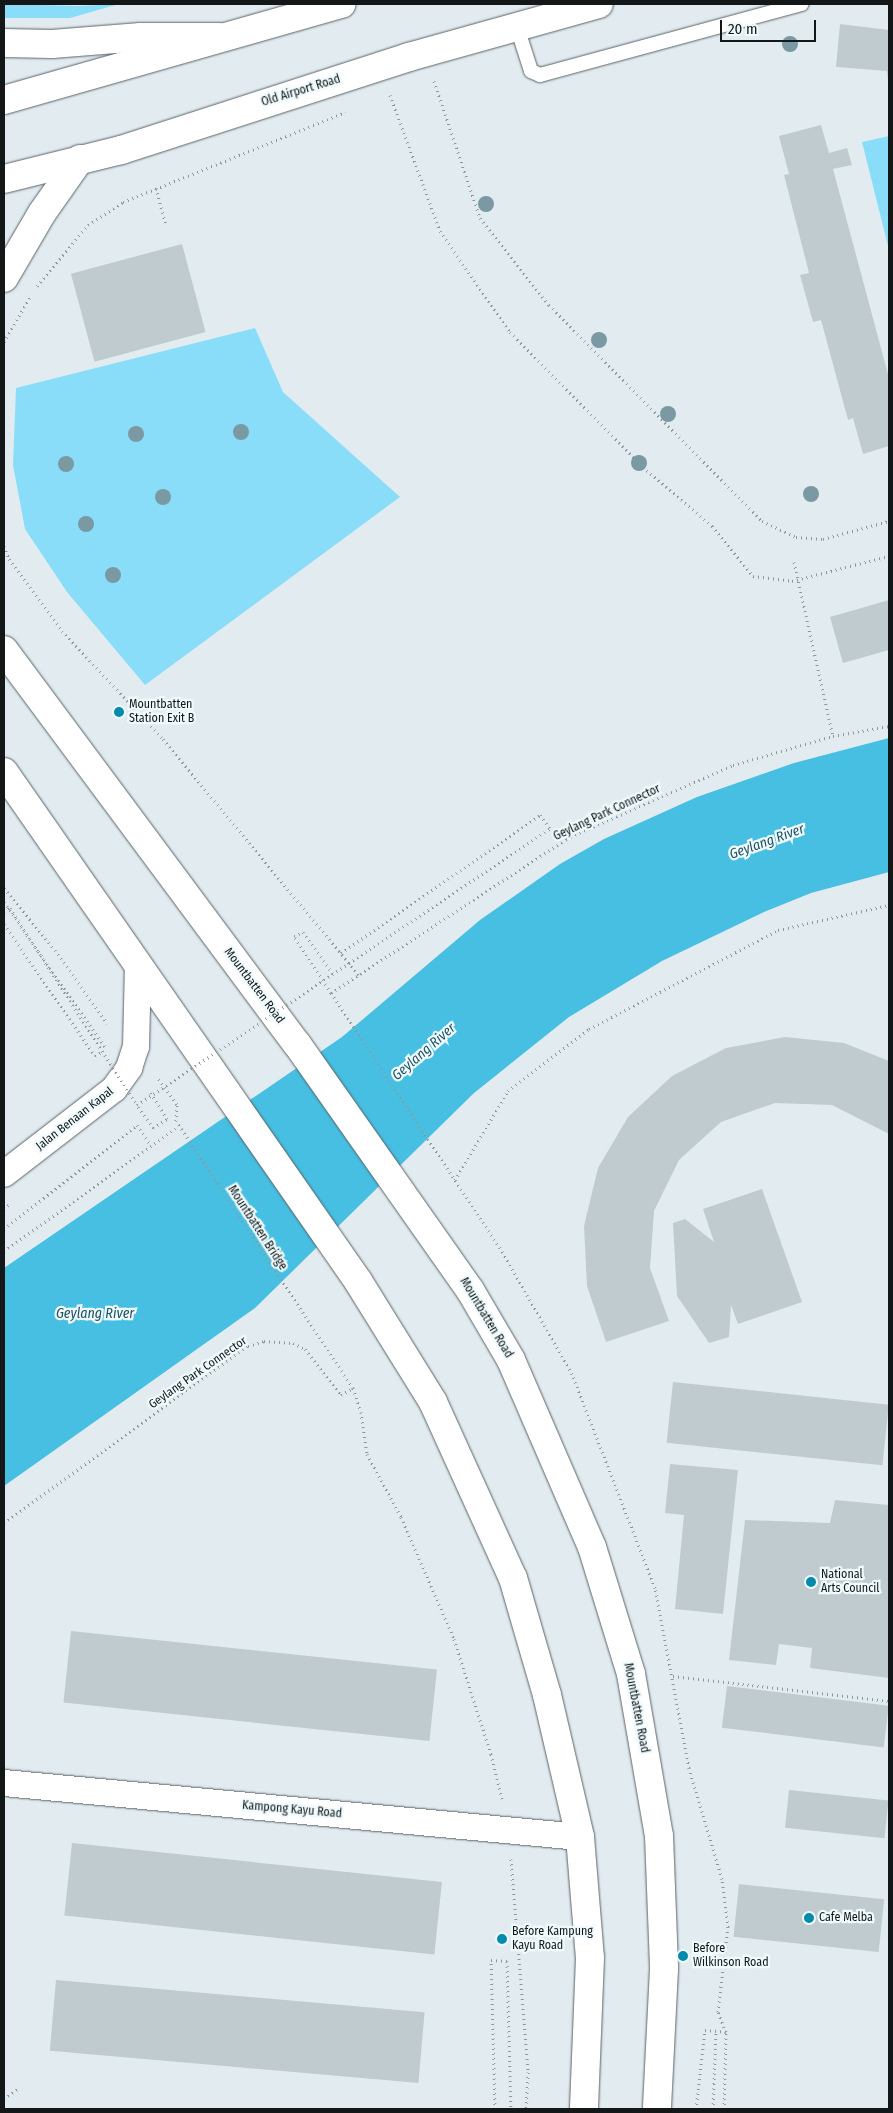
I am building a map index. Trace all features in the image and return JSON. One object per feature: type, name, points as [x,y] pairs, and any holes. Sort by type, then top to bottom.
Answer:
[{"type":"main road","points":[[4,100],[219,37],[342,4]]},
{"type":"main road","name":"Old Airport Road","points":[[4,179],[121,150],[409,57],[599,4]]},
{"type":"main road","points":[[4,43],[52,44],[142,37],[219,37]]},
{"type":"main road","points":[[4,278],[42,212],[80,159]]},
{"type":"main road","name":"Mountbatten Road","points":[[4,650],[297,1044],[470,1290],[512,1360],[592,1547],[632,1674],[659,1836],[664,1969],[657,2109]]},
{"type":"main road","points":[[4,772],[358,1281],[433,1402],[513,1578],[547,1695],[580,1837],[590,1958],[584,2109]]},
{"type":"street","name":"Jalan Benaan Kapal","points":[[4,1174],[114,1089],[128,1068],[136,1047],[138,964]]},
{"type":"street","name":"Kampong Kayu Road","points":[[4,1782],[580,1837]]},
{"type":"lane","points":[[517,27],[528,65],[531,71],[540,75],[802,4]]},
{"type":"path","points":[[424,82],[442,77]]},
{"type":"path","points":[[433,80],[480,218],[549,305],[762,521],[796,537],[823,539],[889,521]]},
{"type":"path","points":[[381,98],[398,91]]},
{"type":"path","points":[[390,94],[440,231],[510,332],[643,467],[712,526],[753,576],[799,580],[889,556]]},
{"type":"path","points":[[4,342],[38,285],[88,225],[123,202],[354,108]]},
{"type":"path","points":[[156,188],[166,226]]},
{"type":"path","points":[[4,546],[9,559],[62,631],[162,740],[359,975]]},
{"type":"path","points":[[794,562],[833,736]]},
{"type":"path","name":"Geylang Park Connector","points":[[332,993],[566,839],[733,765],[833,736],[889,726]]},
{"type":"path","name":"Geylang Park Connector","points":[[137,1105],[550,829],[540,815],[341,954]]},
{"type":"path","points":[[4,888],[54,950],[114,1033],[136,1047],[177,1104],[176,1121],[179,1126],[4,1251]]},
{"type":"path","points":[[4,902],[107,1049],[95,1056],[4,924]]},
{"type":"path","points":[[333,974],[303,932],[294,936],[454,1181],[508,1091],[589,1029],[778,930],[889,905]]},
{"type":"path","points":[[4,912],[10,908],[153,1128],[167,1119],[147,1087]]},
{"type":"path","points":[[4,1229],[137,1125],[151,1146]]},
{"type":"path","name":"Mountbatten Bridge","points":[[179,1126],[353,1388]]},
{"type":"path","name":"Geylang Park Connector","points":[[4,1523],[248,1346],[264,1341],[293,1343],[305,1349],[341,1395],[353,1388]]},
{"type":"path","points":[[353,1388],[361,1412],[367,1454],[401,1517],[454,1639],[491,1754],[509,1831],[528,2072],[526,2109]]},
{"type":"path","points":[[673,1676],[889,1702]]},
{"type":"path","points":[[495,2109],[491,1960],[507,1961],[511,2109]]},
{"type":"path","points":[[696,2109],[704,2030],[726,2032]]},
{"type":"path","points":[[713,2109],[716,2031]]},
{"type":"path","points":[[4,2099],[18,2089]]},
{"type":"shaded area","points":[[4,4],[78,6],[119,4],[70,18],[4,18]]},
{"type":"shaded area","points":[[889,136],[889,250],[862,142]]},
{"type":"shaded area","points":[[255,328],[283,392],[400,497],[145,685],[67,592],[25,529],[13,465],[16,388]]},
{"type":"water","name":"Geylang River","points":[[889,738],[889,872],[811,893],[764,912],[662,961],[569,1017],[474,1093],[255,1308],[4,1486],[4,1268],[342,1037],[480,920],[560,864],[604,839],[697,797],[794,763]]},
{"type":"building","points":[[840,24],[889,30],[889,89],[887,71],[836,67]]},
{"type":"building","points":[[821,125],[829,153],[847,148],[852,165],[833,169],[889,378],[889,446],[863,454],[853,418],[848,420],[821,320],[813,322],[800,275],[809,273],[784,175],[789,174],[779,136]]},
{"type":"building","points":[[182,244],[206,332],[94,362],[71,274]]},
{"type":"building","points":[[889,600],[889,650],[843,663],[830,617]]},
{"type":"building","points":[[785,1037],[844,1043],[889,1061],[889,1134],[832,1105],[775,1103],[721,1122],[679,1160],[654,1211],[650,1268],[669,1321],[606,1342],[587,1286],[584,1226],[598,1168],[628,1117],[672,1076],[726,1048]]},
{"type":"building","points":[[762,1189],[802,1302],[738,1324],[731,1305],[729,1337],[709,1343],[677,1296],[673,1223],[685,1219],[714,1242],[703,1209]]},
{"type":"building","points":[[673,1382],[889,1405],[882,1465],[667,1443]]},
{"type":"building","points":[[670,1464],[738,1470],[723,1614],[675,1609],[684,1515],[665,1513]]},
{"type":"building","points":[[835,1500],[889,1505],[889,1678],[810,1668],[812,1648],[779,1644],[776,1665],[729,1660],[745,1520],[830,1523]]},
{"type":"building","points":[[71,1631],[437,1669],[429,1741],[63,1703]]},
{"type":"building","points":[[727,1686],[889,1706],[884,1748],[722,1728]]},
{"type":"building","points":[[789,1790],[888,1800],[884,1838],[785,1828]]},
{"type":"building","points":[[72,1843],[442,1882],[434,1954],[64,1916]]},
{"type":"building","name":"Cafe Melba","points":[[739,1884],[884,1899],[879,1952],[733,1937]]},
{"type":"building","points":[[56,1980],[425,2012],[418,2083],[50,2051]]},
{"type":"place","name":"Mountbatten Station Exit B","points":[[119,712]]},
{"type":"place","name":"National Arts Council","points":[[811,1582]]},
{"type":"place","name":"Cafe Melba","points":[[809,1918]]},
{"type":"place","name":"Before Kampung Kayu Road","points":[[502,1939]]},
{"type":"place","name":"Before Wilkinson Road","points":[[683,1956]]}]
